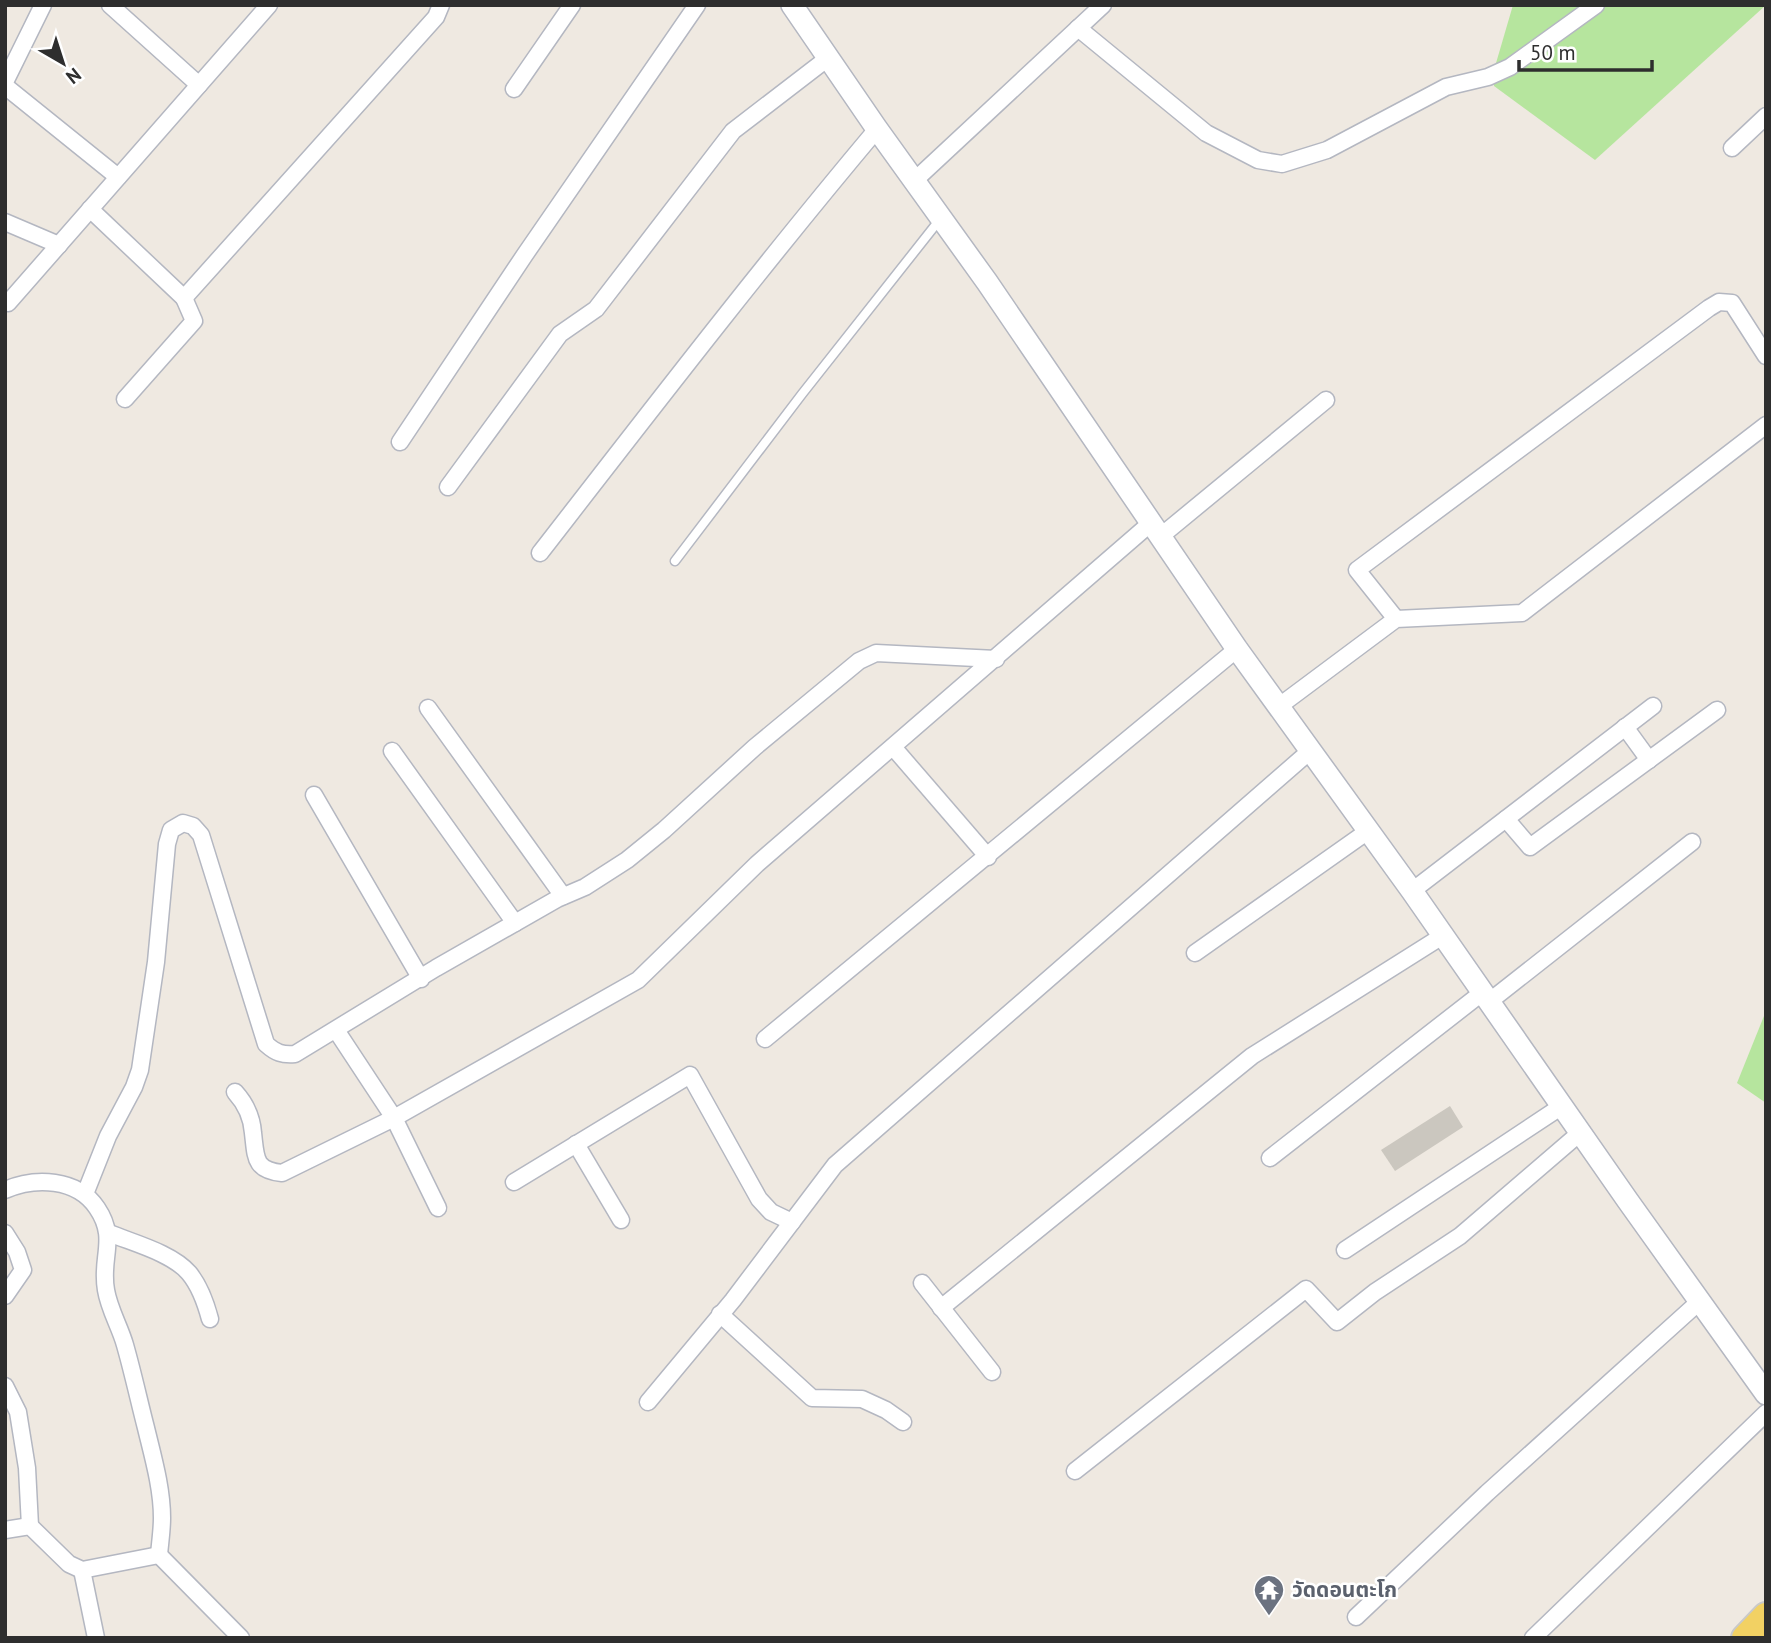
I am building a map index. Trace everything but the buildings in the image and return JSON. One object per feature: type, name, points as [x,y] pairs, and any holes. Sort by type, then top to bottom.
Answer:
[{"type":"main road","points":[[1745,1638],[1766,1616]]},
{"type":"street","points":[[43,5],[5,84],[118,177]]},
{"type":"street","points":[[110,5],[199,85]]},
{"type":"street","points":[[8,303],[269,5]]},
{"type":"street","points":[[184,298],[436,17],[441,5]]},
{"type":"street","points":[[514,89],[572,5]]},
{"type":"street","points":[[400,442],[697,5]]},
{"type":"street","points":[[792,5],[1157,529],[1237,649],[1444,935],[1766,1394]]},
{"type":"street","points":[[914,181],[1103,5]]},
{"type":"street","points":[[1078,28],[1206,133],[1258,160],[1282,164],[1328,150],[1446,87],[1488,77],[1510,67],[1596,5]]},
{"type":"street","points":[[448,487],[560,334],[596,309],[733,131],[828,58]]},
{"type":"street","points":[[1732,148],[1766,116]]},
{"type":"street","points":[[540,553],[747,288],[877,129]]},
{"type":"street","points":[[90,209],[184,298],[194,321],[125,399]]},
{"type":"street","points":[[5,222],[59,245]]},
{"type":"street","points":[[1396,619],[1357,570],[1709,308],[1719,302],[1732,303],[1766,356]]},
{"type":"street","points":[[235,1092],[243,1101],[250,1119],[256,1158],[261,1167],[270,1172],[282,1173],[394,1118],[638,980],[757,864],[996,659],[1157,529],[1326,400]]},
{"type":"street","points":[[1278,707],[1396,619],[1522,613],[1766,425]]},
{"type":"street","points":[[765,1039],[1237,649]]},
{"type":"street","points":[[85,1194],[108,1136],[140,1070],[156,962],[167,844],[172,830],[183,823],[193,826],[201,835],[266,1044],[283,1055],[295,1054],[515,923],[585,887],[627,860],[664,831],[755,747],[859,661],[876,653],[996,659]]},
{"type":"street","points":[[1412,891],[1653,706]]},
{"type":"street","points":[[428,708],[563,896]]},
{"type":"street","points":[[1506,819],[1530,847],[1717,710]]},
{"type":"street","points":[[1625,727],[1650,760]]},
{"type":"street","points":[[893,747],[988,857]]},
{"type":"street","points":[[392,751],[515,923]]},
{"type":"street","points":[[648,1402],[835,1166],[1310,751]]},
{"type":"street","points":[[314,795],[421,979]]},
{"type":"street","points":[[1195,954],[1368,831]]},
{"type":"street","points":[[1270,1158],[1692,842]]},
{"type":"street","points":[[941,1308],[1252,1056],[1444,935]]},
{"type":"street","points":[[336,1030],[394,1118],[438,1208]]},
{"type":"street","points":[[514,1182],[690,1075],[759,1199],[771,1212],[792,1222]]},
{"type":"street","points":[[1345,1250],[1562,1106]]},
{"type":"street","points":[[1075,1471],[1306,1289],[1337,1322],[1375,1292],[1460,1236],[1581,1132]]},
{"type":"street","points":[[576,1144],[621,1220]]},
{"type":"street","points":[[5,1191],[39,1180],[66,1185],[85,1194],[97,1208],[109,1233],[104,1272],[106,1292],[125,1343],[158,1477],[162,1517],[159,1555],[241,1638]]},
{"type":"street","points":[[5,1233],[18,1252],[23,1270],[5,1296]]},
{"type":"street","points":[[109,1233],[161,1254],[188,1272],[206,1304],[210,1319]]},
{"type":"street","points":[[922,1283],[992,1372]]},
{"type":"street","points":[[1356,1618],[1487,1493],[1700,1301]]},
{"type":"street","points":[[720,1314],[811,1398],[862,1399],[887,1410],[904,1422]]},
{"type":"street","points":[[5,1386],[18,1412],[27,1468],[30,1526],[69,1564],[82,1570],[159,1555]]},
{"type":"street","points":[[1533,1638],[1766,1413]]},
{"type":"street","points":[[5,1530],[30,1526]]},
{"type":"street","points":[[82,1570],[96,1638]]},
{"type":"lane","points":[[675,561],[941,218]]},
{"type":"green space","points":[[1513,5],[1766,5],[1595,160],[1494,86],[1494,70]]},
{"type":"green space","points":[[1766,1011],[1766,1103],[1737,1083]]},
{"type":"place","name":"วัดดอนตะโก","points":[[1269,1617]]}]
